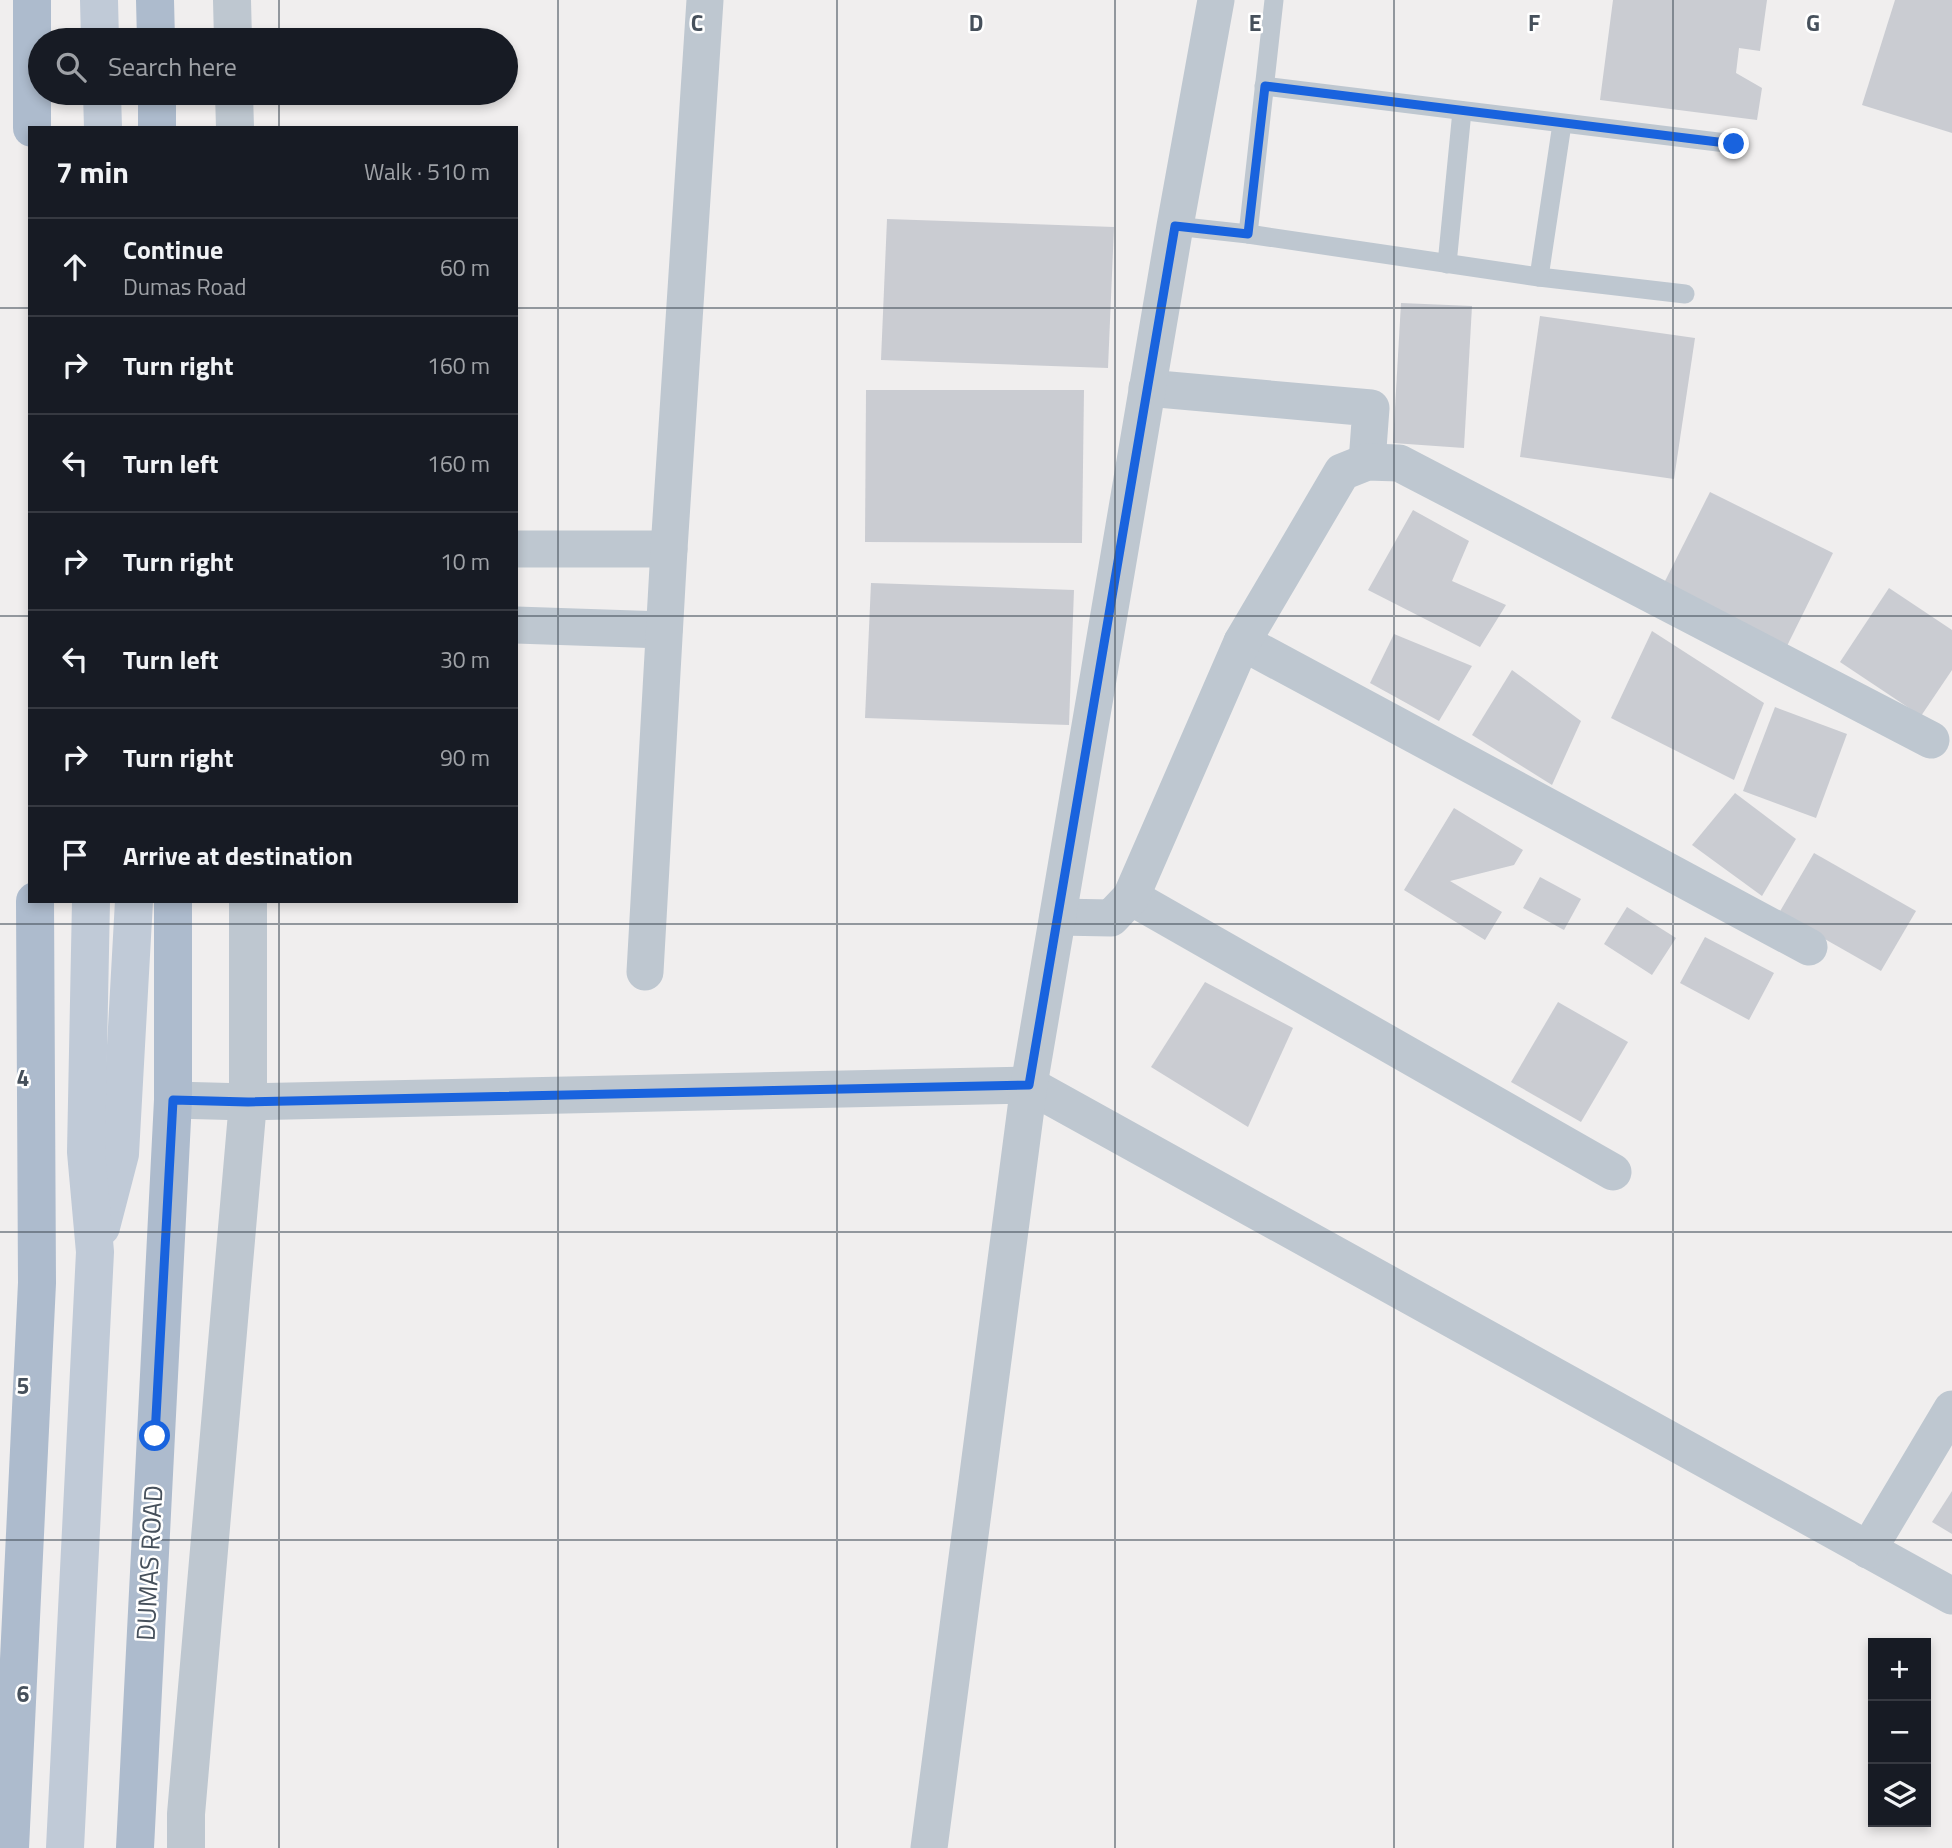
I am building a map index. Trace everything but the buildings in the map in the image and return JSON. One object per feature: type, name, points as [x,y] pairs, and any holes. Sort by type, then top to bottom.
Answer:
[{"type":"main road","points":[[32,0],[32,28]]},
{"type":"main road","points":[[99,0],[100,28]]},
{"type":"main road","points":[[155,0],[156,28]]},
{"type":"main road","points":[[32,105],[32,126]]},
{"type":"main road","points":[[102,105],[103,126]]},
{"type":"main road","points":[[157,105],[158,126]]},
{"type":"main road","points":[[10,1848],[37,1283],[35,903]]},
{"type":"main road","points":[[65,1848],[94,1252],[86,1152],[90,903]]},
{"type":"main road","points":[[94,1252],[120,1154],[134,903]]},
{"type":"main road","name":"DUMAS ROAD","points":[[135,1848],[173,1100],[173,903]]},
{"type":"street","points":[[232,0],[233,28]]},
{"type":"street","points":[[645,972],[669,549],[705,0]]},
{"type":"street","points":[[929,1848],[1029,1085],[1216,0]]},
{"type":"street","points":[[234,105],[235,126]]},
{"type":"street","points":[[1147,388],[1371,408],[1367,462]]},
{"type":"street","points":[[1058,917],[1111,918],[1131,897],[1242,642],[1342,472],[1367,462],[1399,463],[1931,740]]},
{"type":"street","points":[[518,549],[669,549]]},
{"type":"street","points":[[518,625],[664,630]]},
{"type":"street","points":[[1242,642],[1809,947]]},
{"type":"street","points":[[1131,897],[1613,1172]]},
{"type":"street","points":[[186,1848],[186,1814],[248,1102],[248,903]]},
{"type":"street","points":[[173,1100],[248,1102],[1029,1085],[1952,1596]]},
{"type":"street","points":[[1868,1550],[1952,1409]]},
{"type":"lane","points":[[1248,234],[1274,0]]},
{"type":"lane","points":[[1265,86],[1734,144]]},
{"type":"lane","points":[[1447,264],[1462,111]]},
{"type":"lane","points":[[1539,277],[1562,124]]},
{"type":"lane","points":[[1175,226],[1248,234],[1539,277],[1685,294]]},
{"type":"route","points":[[155,1436],[173,1100],[248,1102],[1029,1085],[1175,226],[1248,234],[1265,86],[1734,144]]}]
